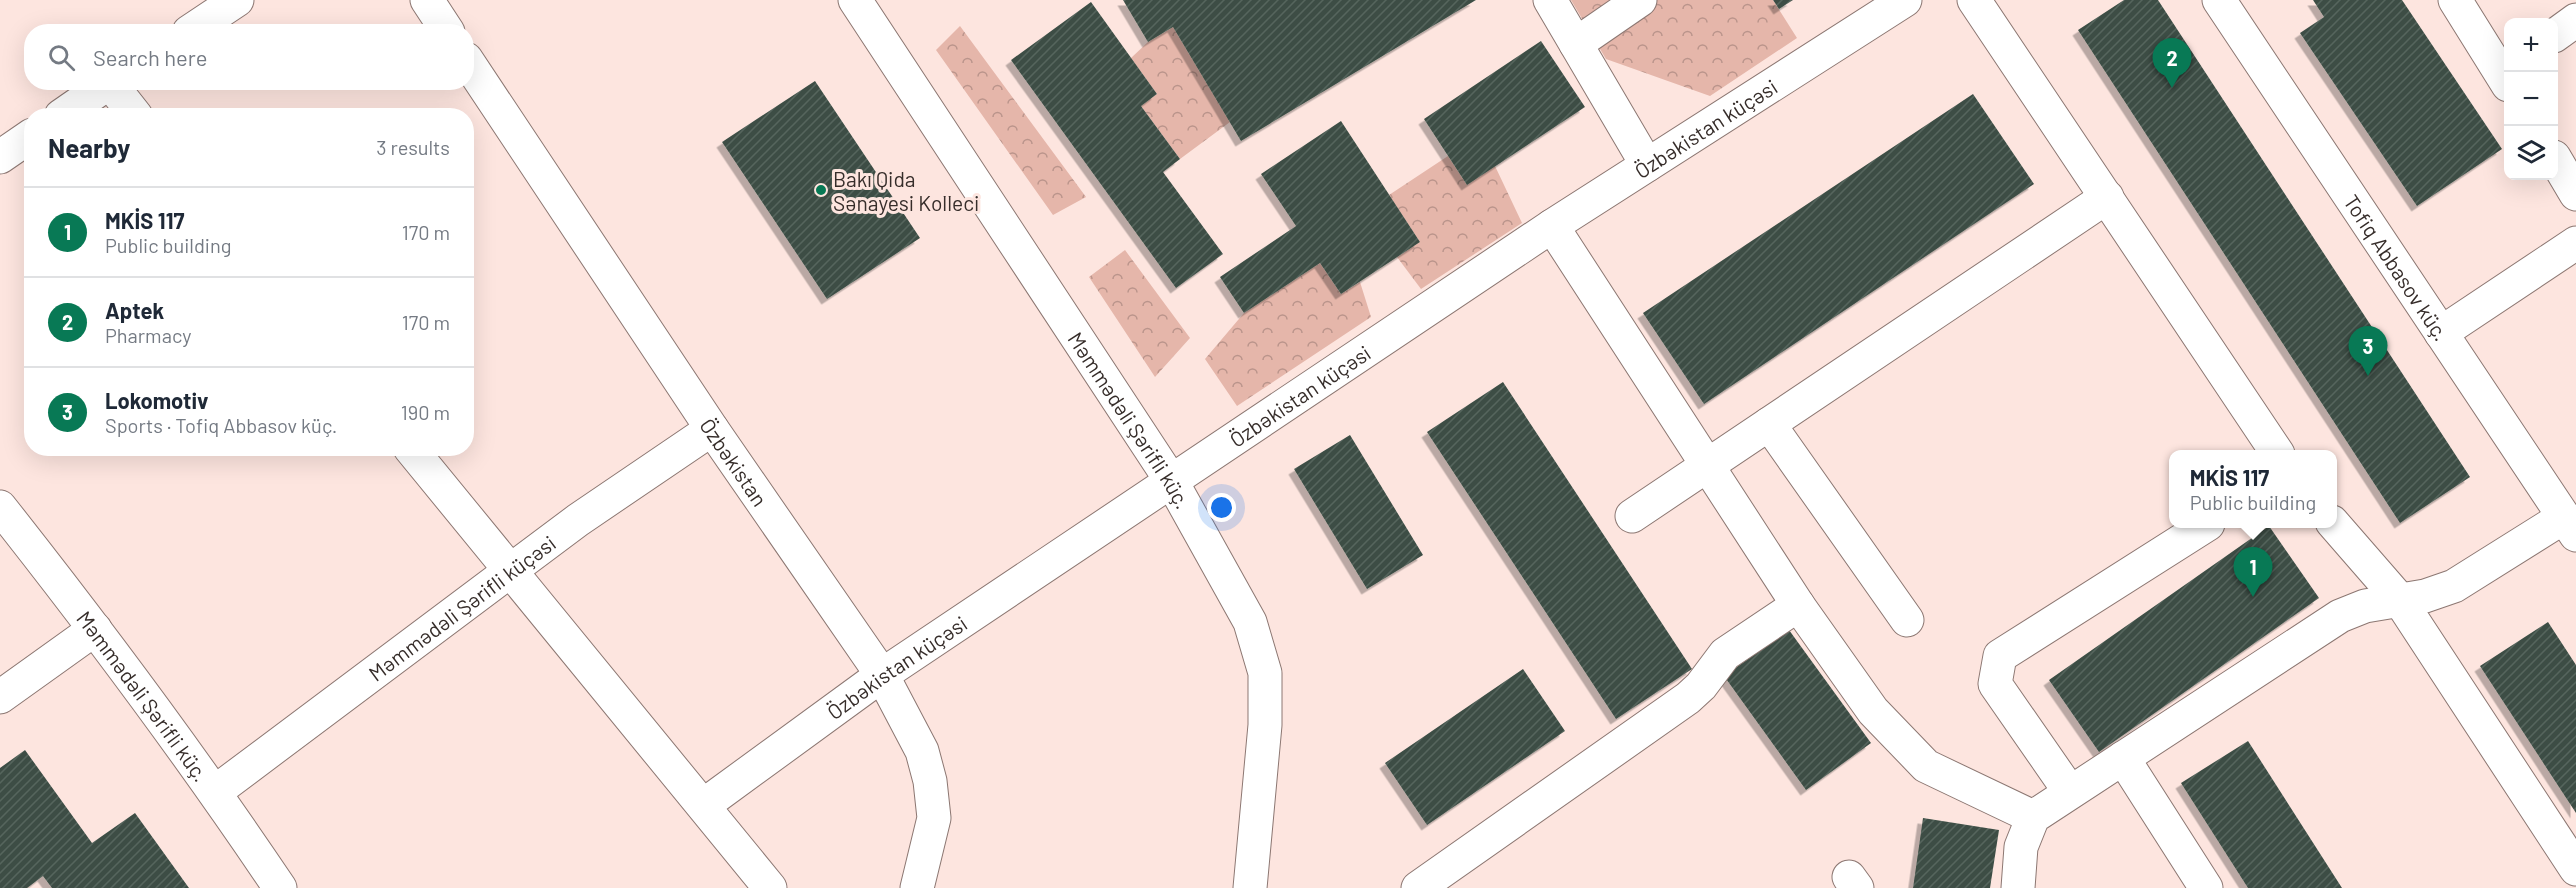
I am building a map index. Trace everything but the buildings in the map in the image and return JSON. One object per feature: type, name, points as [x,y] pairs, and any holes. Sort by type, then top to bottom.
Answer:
[{"type":"street","points":[[201,24],[237,0]]},
{"type":"street","points":[[427,0],[443,24]]},
{"type":"street","name":"Məmmədəli Şərifli küç.","points":[[855,0],[1172,482],[1250,622],[1265,673],[1265,725],[1250,888]]},
{"type":"street","points":[[1550,0],[1647,165]]},
{"type":"street","points":[[1576,44],[1640,0]]},
{"type":"street","name":"Özbəkistan küçəsi","points":[[704,805],[882,675],[1552,226],[1905,0]]},
{"type":"street","points":[[1974,0],[2275,450]]},
{"type":"street","name":"Tofiq Abbasov küç.","points":[[2219,0],[2570,526]]},
{"type":"street","points":[[2456,0],[2504,72]]},
{"type":"street","points":[[2558,33],[2576,20]]},
{"type":"street","name":"Özbəkistan","points":[[474,71],[712,429],[882,675],[922,751],[930,781],[934,818],[917,888]]},
{"type":"street","points":[[73,108],[100,90]]},
{"type":"street","points":[[116,90],[130,108]]},
{"type":"street","points":[[0,157],[24,140]]},
{"type":"street","points":[[2558,166],[2576,194]]},
{"type":"street","points":[[1632,516],[2107,197]]},
{"type":"street","points":[[1552,226],[1798,605],[1874,711],[1926,766],[1946,778],[2033,817]]},
{"type":"street","points":[[2441,333],[2576,243]]},
{"type":"street","points":[[1769,424],[1907,620]]},
{"type":"street","name":"Məmmədəli Şərifli küçəsi","points":[[215,792],[578,520],[712,429]]},
{"type":"street","points":[[417,456],[770,888]]},
{"type":"street","name":"Məmmədəli Şərifli küç.","points":[[0,507],[95,628],[215,792],[280,888]]},
{"type":"street","points":[[2018,888],[2021,847],[2033,817],[2070,792],[2340,616],[2365,606],[2425,596],[2454,586],[2570,526]]},
{"type":"street","points":[[2070,792],[1995,684],[2000,656],[2202,528]]},
{"type":"street","points":[[2337,528],[2399,599],[2576,869]]},
{"type":"street","points":[[1418,888],[1688,698],[1701,686],[1725,654],[1798,605]]},
{"type":"street","points":[[0,697],[95,628]]},
{"type":"street","points":[[2123,758],[2206,888]]},
{"type":"green space","points":[[1571,0],[1773,0],[1797,38],[1710,96],[1606,59]]},
{"type":"green space","points":[[960,26],[1086,197],[1053,215],[936,50]]},
{"type":"green space","points":[[1173,27],[1230,122],[1180,159],[1141,106],[1157,94],[1131,58],[1148,42]]},
{"type":"green space","points":[[1448,156],[1467,185],[1495,166],[1522,223],[1421,289],[1397,257],[1420,242],[1389,195]]},
{"type":"green space","points":[[1125,250],[1190,338],[1155,377],[1089,277]]},
{"type":"green space","points":[[1320,263],[1341,294],[1360,282],[1371,317],[1237,406],[1205,359],[1244,313]]},
{"type":"place","name":"Aptek","points":[[2172,88]]},
{"type":"place","name":"Bakı Qida Sənayesi Kolleci","points":[[821,190]]},
{"type":"place","name":"Lokomotiv","points":[[2368,376]]},
{"type":"place","name":"MKİS 117","points":[[2253,597]]}]
